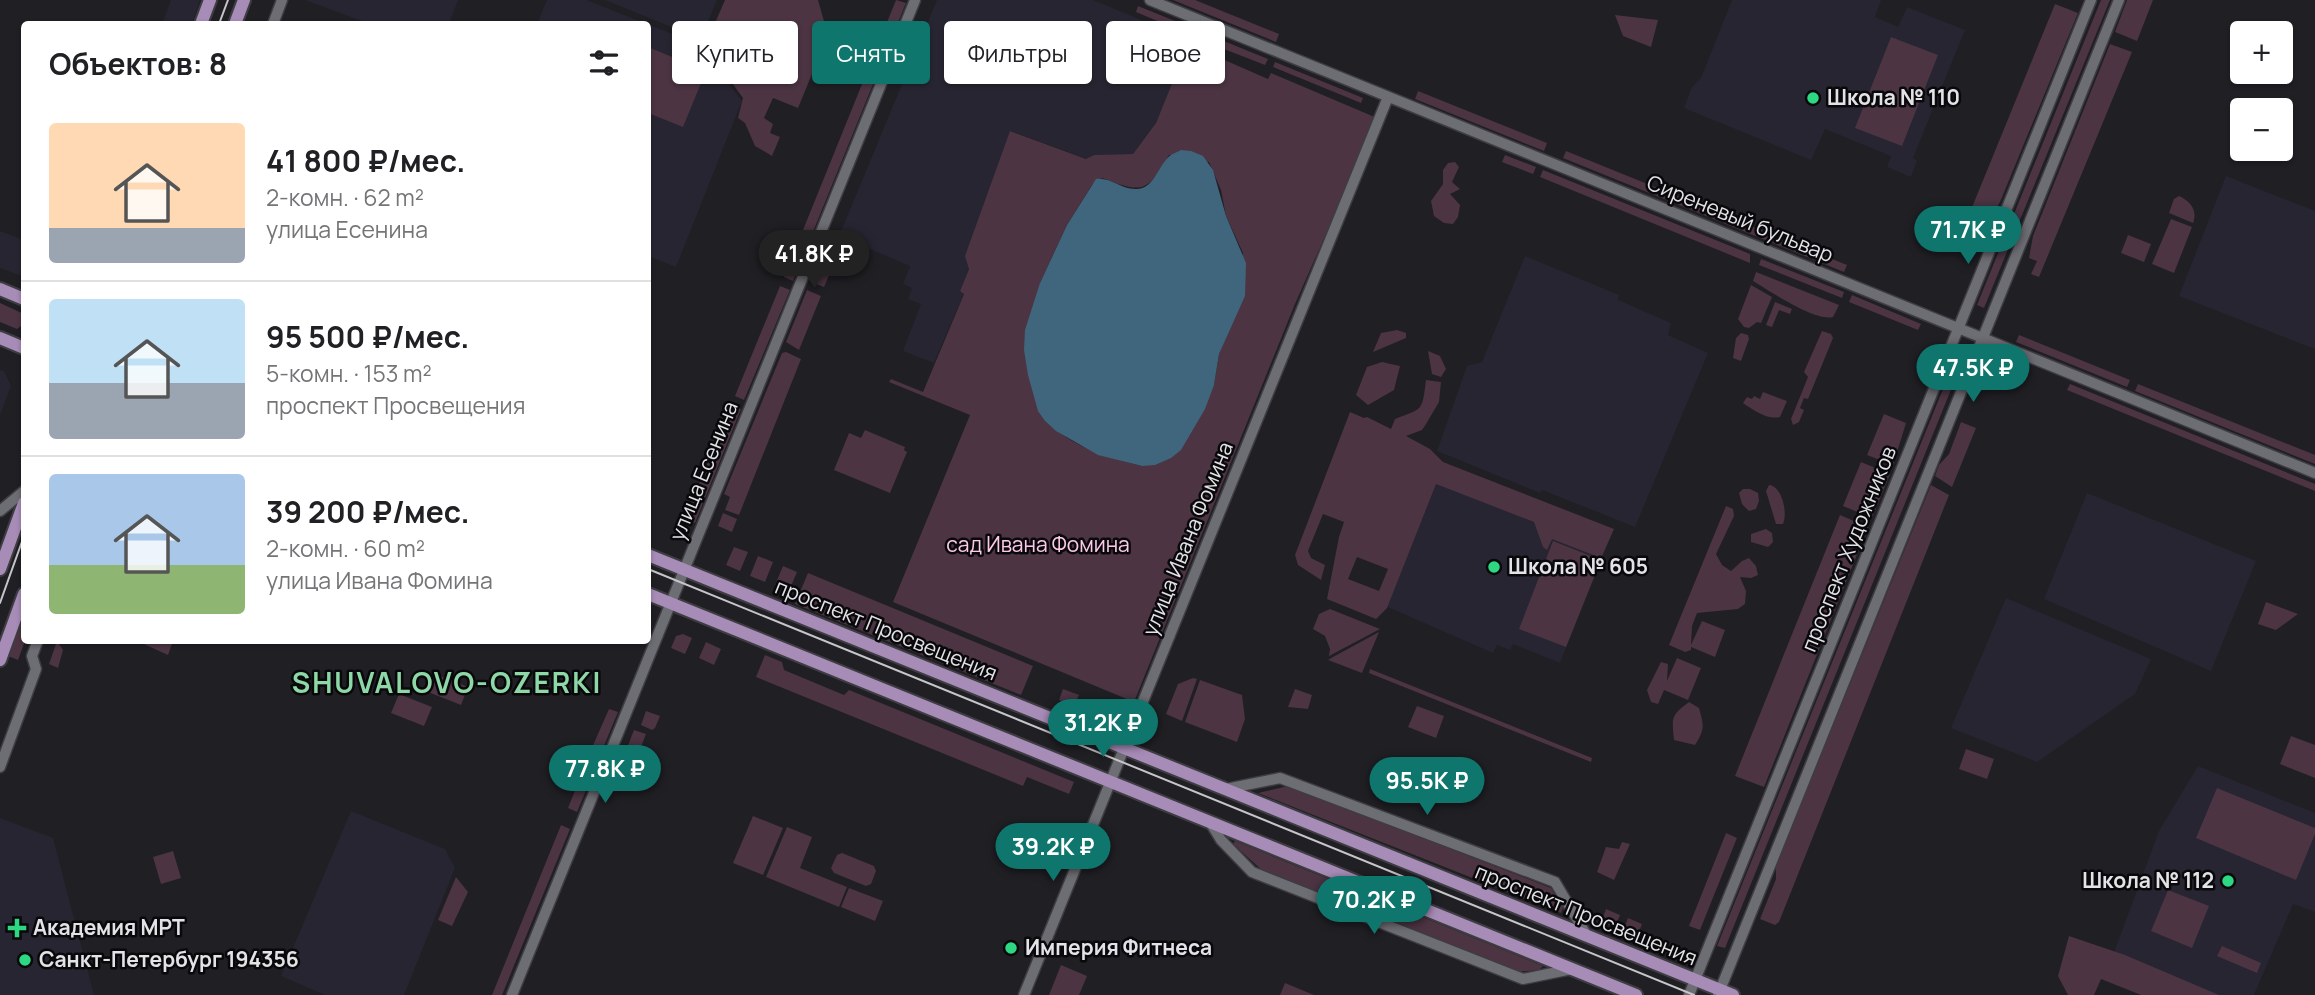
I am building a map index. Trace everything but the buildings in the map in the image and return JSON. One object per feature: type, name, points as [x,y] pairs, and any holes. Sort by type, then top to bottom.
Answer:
[{"type":"main road","points":[[202,21],[210,0]]},
{"type":"main road","points":[[236,21],[244,0]]},
{"type":"main road","points":[[0,289],[21,298]]},
{"type":"main road","points":[[0,338],[21,347]]},
{"type":"main road","points":[[0,569],[21,511]]},
{"type":"main road","name":"проспект Просвещения","points":[[651,556],[1696,980],[1718,992],[1732,995]]},
{"type":"main road","points":[[651,595],[1636,995]]},
{"type":"main road","points":[[0,660],[21,602]]},
{"type":"street","points":[[274,21],[282,0]]},
{"type":"street","name":"улица Есенина","points":[[512,995],[915,0]]},
{"type":"street","name":"Сиреневый бульвар","points":[[1150,0],[2315,473]]},
{"type":"street","name":"проспект Художников","points":[[1689,995],[2091,0]]},
{"type":"street","points":[[1718,992],[2119,0]]},
{"type":"street","name":"улица Ивана Фомина","points":[[1024,995],[1388,97]]},
{"type":"street","points":[[0,510],[21,493]]},
{"type":"street","points":[[0,767],[36,669],[32,656],[36,644]]},
{"type":"street","points":[[1226,789],[1280,778],[1555,882],[1587,936]]},
{"type":"street","points":[[1210,822],[1221,840],[1252,872],[1523,979],[1572,969]]},
{"type":"shaded area","points":[[171,0],[200,0],[193,21],[163,21]]},
{"type":"shaded area","points":[[305,0],[458,0],[450,21],[362,21]]},
{"type":"shaded area","points":[[547,0],[586,0],[639,21],[538,21]]},
{"type":"shaded area","points":[[605,0],[717,0],[708,21],[672,21],[672,27]]},
{"type":"shaded area","points":[[937,0],[1093,0],[1144,21],[1106,21],[1106,84],[1172,84],[1156,123],[1133,154],[1095,155],[1087,159],[1011,131],[960,291],[964,293],[934,363],[903,351],[921,304],[908,299],[912,288],[903,284],[910,266],[839,236],[902,84],[930,84],[928,21]]},
{"type":"shaded area","name":"Школа № 110","points":[[1732,0],[1881,0],[1875,17],[1898,27],[1907,7],[1965,30],[1913,158],[1917,161],[1911,177],[1887,167],[1891,156],[1825,129],[1811,160],[1684,108],[1692,87],[1701,78]]},
{"type":"shaded area","points":[[651,25],[672,34],[672,84],[729,84],[742,101],[676,267],[651,257]]},
{"type":"shaded area","points":[[2226,176],[2315,211],[2315,349],[2179,296]]},
{"type":"shaded area","points":[[0,231],[21,239],[21,276],[0,268]]},
{"type":"shaded area","points":[[1525,256],[1619,295],[1618,300],[1671,323],[1668,335],[1708,353],[1635,527],[1542,490],[1540,493],[1437,451],[1467,366],[1482,362]]},
{"type":"shaded area","points":[[0,370],[4,371],[11,386],[0,415]]},
{"type":"shaded area","name":"Школа № 605","points":[[1427,470],[1614,529],[1560,663],[1513,644],[1510,650],[1497,645],[1493,653],[1376,602]]},
{"type":"shaded area","points":[[2087,493],[2256,561],[2211,671],[2044,599]]},
{"type":"shaded area","points":[[2006,598],[2151,659],[2135,694],[2037,762],[1951,728]]},
{"type":"shaded area","name":"Школа № 112","points":[[2198,766],[2315,813],[2315,912],[2293,904],[2254,995],[2211,995],[2113,955],[2159,831]]},
{"type":"shaded area","points":[[351,811],[445,849],[455,868],[404,995],[325,995],[281,976]]},
{"type":"shaded area","points":[[0,818],[53,838],[94,995],[0,995]]},
{"type":"green space","points":[[725,0],[818,0],[824,21],[812,21],[812,74],[798,108],[773,98],[764,118],[773,124],[770,133],[780,137],[772,156],[755,146],[745,123],[738,118],[743,98],[733,84],[798,84],[798,21],[716,21]]},
{"type":"green space","points":[[896,0],[906,3],[899,21],[888,21]]},
{"type":"green space","points":[[1173,0],[1195,0],[1279,34],[1276,42]]},
{"type":"green space","points":[[2101,0],[2110,0],[1984,308],[1977,305]]},
{"type":"green space","points":[[2127,0],[2153,0],[2137,41],[2115,32]]},
{"type":"green space","points":[[2055,4],[2078,13],[2000,202],[1975,251],[1957,244]]},
{"type":"green space","points":[[1138,6],[1175,21],[1157,21],[1136,12]]},
{"type":"green space","points":[[1615,15],[1658,20],[1651,47],[1623,36]]},
{"type":"green space","points":[[1891,37],[1938,55],[1902,146],[1855,128]]},
{"type":"green space","points":[[1225,42],[1268,59],[1265,65],[1225,49]]},
{"type":"green space","points":[[2110,44],[2132,52],[2039,277],[2031,274],[2037,261],[2029,258],[2033,236]]},
{"type":"green space","points":[[651,48],[672,57],[672,84],[701,84],[683,127],[651,114]]},
{"type":"green space","name":"сад Ивана Фомина","points":[[1225,60],[1268,79],[1271,73],[1377,118],[1295,304],[1134,702],[893,602],[970,415],[889,382],[891,379],[923,392],[964,294],[960,291],[969,269],[965,256],[1010,131],[1086,159],[1094,155],[1133,154],[1156,123],[1172,84],[1225,84]],"holes":[[[1169,155],[1209,162],[1221,190],[1226,216],[1243,253],[1214,385],[1142,466],[1102,455],[1067,438],[1045,421],[1040,283],[1067,225],[1092,185],[1102,178],[1126,186],[1142,187],[1155,177]]]},
{"type":"green space","points":[[1275,62],[1363,98],[1361,103],[1273,67]]},
{"type":"green space","points":[[862,84],[873,84],[793,281],[784,277]]},
{"type":"green space","points":[[1418,91],[1547,143],[1544,151],[1415,99]]},
{"type":"green space","points":[[1566,151],[1847,265],[1844,272],[1563,158]]},
{"type":"green space","points":[[1505,155],[1536,167],[1533,174],[1502,162]]},
{"type":"green space","points":[[1455,162],[1459,167],[1452,182],[1460,189],[1450,194],[1460,205],[1458,217],[1453,224],[1444,223],[1434,216],[1431,201],[1443,184],[1443,170],[1448,163]]},
{"type":"green space","points":[[1543,170],[1750,254],[1750,263],[1540,177]]},
{"type":"green space","points":[[2179,196],[2192,206],[2193,223],[2169,213],[2174,199]]},
{"type":"green space","points":[[2171,219],[2192,227],[2174,273],[2152,264]]},
{"type":"green space","points":[[2128,235],[2151,244],[2144,262],[2121,253]]},
{"type":"green space","points":[[822,253],[837,257],[824,287],[811,282]]},
{"type":"green space","points":[[1761,259],[1844,292],[1842,298],[1759,265]]},
{"type":"green space","points":[[1756,272],[1839,305],[1833,317],[1815,315],[1753,281]]},
{"type":"green space","points":[[1751,285],[1772,297],[1761,323],[1757,322],[1749,328],[1744,327],[1738,319]]},
{"type":"green space","points":[[780,286],[790,290],[744,400],[735,396]]},
{"type":"green space","points":[[807,290],[821,296],[799,350],[786,342]]},
{"type":"green space","points":[[1852,295],[1921,324],[1918,330],[1849,302]]},
{"type":"green space","points":[[1775,302],[1792,309],[1790,314],[1779,310],[1772,327],[1766,325]]},
{"type":"green space","points":[[0,303],[21,313],[21,326],[17,329],[0,322]]},
{"type":"green space","points":[[1397,330],[1406,333],[1406,338],[1373,352],[1381,333]]},
{"type":"green space","points":[[1822,331],[1831,334],[1833,338],[1808,399],[1804,398],[1800,408],[1804,410],[1799,422],[1793,425],[1791,419],[1808,377],[1804,372]]},
{"type":"green space","points":[[1741,333],[1748,335],[1749,339],[1741,361],[1733,358],[1736,338]]},
{"type":"green space","points":[[2019,335],[2130,380],[2127,387],[2016,342]]},
{"type":"green space","points":[[1428,351],[1440,356],[1446,369],[1441,377],[1432,374]]},
{"type":"green space","points":[[786,352],[801,359],[739,515],[725,510],[730,497],[724,494],[782,353]]},
{"type":"green space","points":[[1956,357],[1963,360],[1725,948],[1717,946]]},
{"type":"green space","points":[[1382,362],[1400,366],[1394,390],[1368,405],[1356,395],[1367,367]]},
{"type":"green space","points":[[1426,380],[1441,382],[1439,402],[1422,430],[1406,436],[1430,449],[1443,462],[1614,529],[1601,558],[1552,539],[1547,550],[1543,547],[1534,522],[1436,484],[1387,608],[1376,619],[1327,599],[1344,522],[1323,514],[1308,551],[1311,558],[1325,565],[1321,580],[1298,565],[1295,555],[1350,412],[1391,429],[1395,419],[1420,407]],"holes":[[[1357,557],[1388,569],[1379,591],[1348,579]]]},
{"type":"green space","points":[[2070,384],[2315,484],[2315,491],[2067,390]]},
{"type":"green space","points":[[2138,384],[2315,455],[2315,464],[2135,391]]},
{"type":"green space","points":[[1763,392],[1787,401],[1780,417],[1765,416],[1743,403],[1747,397],[1760,399]]},
{"type":"green space","points":[[731,405],[741,409],[695,523],[685,519]]},
{"type":"green space","points":[[1884,414],[1906,423],[1893,465],[1867,455]]},
{"type":"green space","points":[[1961,422],[1976,428],[1952,487],[1935,476],[1939,465],[1949,454]]},
{"type":"green space","points":[[865,430],[905,447],[907,452],[890,493],[834,470],[849,433],[861,438]]},
{"type":"green space","points":[[1861,462],[1890,474],[1872,518],[1843,506]]},
{"type":"green space","points":[[1769,485],[1777,490],[1783,501],[1783,524],[1776,524],[1766,491]]},
{"type":"green space","points":[[1931,485],[1949,495],[1779,922],[1775,925],[1760,919],[1776,879],[1776,866]]},
{"type":"green space","points":[[1743,489],[1758,493],[1756,509],[1749,511],[1742,504],[1739,493]]},
{"type":"green space","points":[[1726,506],[1733,509],[1734,516],[1716,554],[1722,565],[1731,571],[1749,558],[1756,566],[1758,575],[1751,578],[1740,577],[1746,591],[1745,604],[1738,609],[1697,613],[1692,626],[1691,645],[1702,621],[1725,630],[1715,657],[1691,647],[1691,650],[1685,652],[1669,645]]},
{"type":"green space","points":[[723,513],[737,519],[732,532],[718,526]]},
{"type":"green space","points":[[1840,515],[1868,527],[1764,787],[1735,776]]},
{"type":"green space","points":[[1766,529],[1772,533],[1773,542],[1768,547],[1751,542],[1751,534]]},
{"type":"green space","points":[[1553,541],[1601,560],[1566,647],[1519,629]]},
{"type":"green space","points":[[734,547],[748,552],[740,571],[726,565]]},
{"type":"green space","points":[[758,556],[773,562],[765,582],[750,576]]},
{"type":"green space","points":[[783,566],[797,572],[789,591],[775,585]]},
{"type":"green space","points":[[808,573],[1033,666],[1021,695],[795,604]]},
{"type":"green space","points":[[2266,602],[2298,614],[2276,630],[2258,624]]},
{"type":"green space","points":[[1330,609],[1380,629],[1329,656],[1330,649],[1325,636],[1313,629],[1319,614]]},
{"type":"green space","points":[[21,619],[21,644],[24,644],[18,660],[8,656]]},
{"type":"green space","points":[[1379,632],[1362,673],[1328,660],[1333,657]]},
{"type":"green space","points":[[683,634],[692,638],[685,654],[671,648],[676,636]]},
{"type":"green space","points":[[706,642],[721,649],[714,665],[699,658]]},
{"type":"green space","points":[[56,644],[59,644],[63,650],[58,668],[49,664]]},
{"type":"green space","points":[[144,644],[172,644],[168,655]]},
{"type":"green space","points":[[765,655],[782,662],[784,670],[844,695],[849,690],[1074,782],[1069,794],[1027,777],[1023,786],[756,677]]},
{"type":"green space","points":[[1677,658],[1701,668],[1688,700],[1664,690],[1658,704],[1651,702],[1647,690],[1661,662],[1668,664],[1667,681]]},
{"type":"green space","points":[[1370,669],[1592,758],[1591,762],[1369,673]]},
{"type":"green space","points":[[435,674],[468,687],[461,705],[428,692]]},
{"type":"green space","points":[[1197,679],[1182,721],[1166,714],[1178,684]]},
{"type":"green space","points":[[1200,680],[1242,695],[1245,719],[1237,742],[1185,722]]},
{"type":"green space","points":[[1063,689],[1079,695],[1074,706],[1059,700]]},
{"type":"green space","points":[[1295,689],[1312,695],[1308,709],[1288,707]]},
{"type":"green space","points":[[399,694],[432,707],[424,726],[391,713]]},
{"type":"green space","points":[[1089,701],[1103,706],[1098,718],[1084,712]]},
{"type":"green space","points":[[1689,702],[1699,708],[1703,723],[1695,745],[1674,740],[1674,718]]},
{"type":"green space","points":[[1417,706],[1444,716],[1436,738],[1408,727]]},
{"type":"green space","points":[[609,709],[618,712],[601,753],[590,752]]},
{"type":"green space","points":[[646,711],[660,716],[652,730],[641,725]]},
{"type":"green space","points":[[634,730],[646,734],[630,775],[618,771]]},
{"type":"green space","points":[[2291,736],[2315,745],[2315,778],[2280,764]]},
{"type":"green space","points":[[1966,749],[1994,759],[1987,779],[1959,769]]},
{"type":"green space","points":[[582,773],[590,781],[577,812],[568,808]]},
{"type":"green space","points":[[1288,786],[1551,888],[1563,908],[1561,913],[1258,793]]},
{"type":"green space","points":[[2217,788],[2315,828],[2296,880],[2196,838]]},
{"type":"green space","points":[[753,816],[783,828],[763,875],[733,863]]},
{"type":"green space","points":[[561,825],[570,829],[502,995],[492,995]]},
{"type":"green space","points":[[787,827],[812,837],[800,868],[847,887],[839,907],[766,877]]},
{"type":"green space","points":[[1726,833],[1737,838],[1700,930],[1689,926]]},
{"type":"green space","points":[[1235,841],[1543,966],[1539,970],[1515,972],[1263,871],[1233,844]]},
{"type":"green space","points":[[1622,842],[1630,844],[1614,880],[1597,872],[1606,847],[1619,849]]},
{"type":"green space","points":[[173,851],[181,878],[161,884],[153,857]]},
{"type":"green space","points":[[842,853],[874,866],[876,871],[871,884],[866,886],[834,873],[831,868],[837,855]]},
{"type":"green space","points":[[456,877],[468,892],[452,926],[438,920]]},
{"type":"green space","points":[[849,888],[883,901],[875,921],[841,907]]},
{"type":"green space","points":[[2168,890],[2209,906],[2192,948],[2151,931]]},
{"type":"green space","points":[[1606,909],[1620,915],[1615,927],[1601,922]]},
{"type":"green space","points":[[1628,918],[1642,924],[1637,937],[1623,931]]},
{"type":"green space","points":[[2069,936],[2125,955],[2219,995],[2141,995],[2101,979],[2094,995],[2068,995],[2058,976]]},
{"type":"green space","points":[[2222,946],[2261,963],[2257,973],[2217,956]]},
{"type":"green space","points":[[1061,965],[1087,976],[1079,995],[1049,995]]},
{"type":"green space","points":[[1285,983],[1314,995],[1280,995]]},
{"type":"water","points":[[1181,150],[1203,156],[1213,170],[1226,216],[1246,263],[1245,296],[1219,354],[1214,385],[1205,409],[1181,450],[1155,465],[1142,466],[1098,455],[1056,431],[1045,421],[1038,411],[1028,375],[1024,350],[1025,330],[1040,283],[1067,225],[1096,179],[1135,189],[1142,188],[1152,181],[1171,155]]},
{"type":"tram line","points":[[220,21],[228,0]]},
{"type":"tram line","points":[[0,603],[21,544]]},
{"type":"tram line","points":[[651,570],[1694,995]]},
{"type":"place","name":"Школа № 110","points":[[1813,98]]},
{"type":"place","name":"Школа № 605","points":[[1494,567]]},
{"type":"place","name":"Школа № 112","points":[[2228,881]]},
{"type":"place","name":"Академия МРТ","points":[[17,928]]},
{"type":"place","name":"Империя Фитнеса","points":[[1011,948]]},
{"type":"place","name":"Санкт-Петербург 194356","points":[[25,960]]},
{"type":"district","name":"SHUVALOVO-OZERKI","points":[[447,683]]}]
